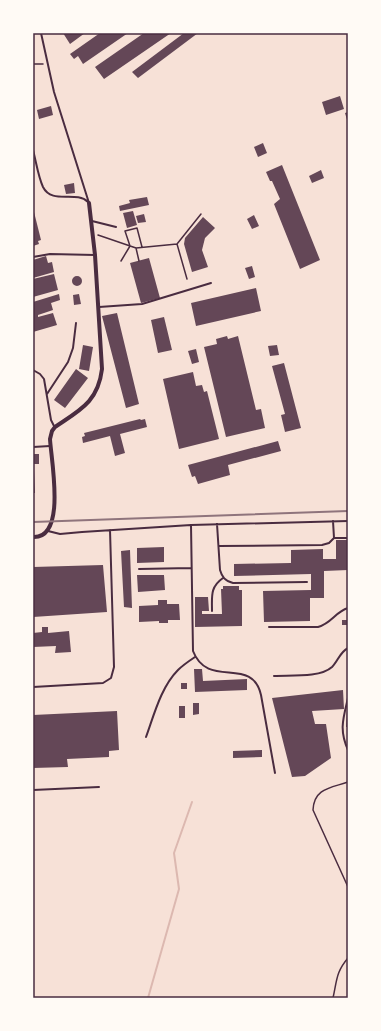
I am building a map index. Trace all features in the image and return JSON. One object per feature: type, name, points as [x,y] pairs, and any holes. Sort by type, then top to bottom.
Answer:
[{"type":"street","points":[[33,537],[41,536],[48,531],[52,521],[54,508],[50,435],[55,428],[87,404],[98,387],[102,369],[95,255],[89,203]]},
{"type":"lane","points":[[41,33],[54,92],[89,203]]},
{"type":"lane","points":[[33,150],[42,185],[46,192],[54,196],[81,198],[89,203]]},
{"type":"lane","points":[[92,222],[116,227]]},
{"type":"lane","points":[[33,257],[50,254],[95,255]]},
{"type":"lane","points":[[98,307],[142,304],[211,283]]},
{"type":"lane","points":[[47,394],[68,362],[73,348],[76,323]]},
{"type":"lane","points":[[33,370],[42,376],[45,382],[51,420],[55,428]]},
{"type":"lane","points":[[33,447],[50,446]]},
{"type":"lane","points":[[333,521],[334,538]]},
{"type":"lane","points":[[48,531],[60,534],[191,525],[348,521]]},
{"type":"lane","points":[[217,524],[220,570],[223,578],[229,582],[307,582]]},
{"type":"lane","points":[[191,525],[192,645],[195,657],[198,662],[210,670],[248,676],[256,683],[261,695],[275,773]]},
{"type":"lane","points":[[33,687],[102,683],[111,678],[113,673],[110,530]]},
{"type":"lane","points":[[219,546],[322,545],[329,543],[334,538],[348,538]]},
{"type":"lane","points":[[139,569],[191,568]]},
{"type":"lane","points":[[212,611],[213,591],[216,583],[223,578]]},
{"type":"lane","points":[[269,627],[318,627],[324,625],[339,612],[348,608]]},
{"type":"lane","points":[[274,676],[315,674],[326,671],[331,668],[343,651],[348,648]]},
{"type":"lane","points":[[146,737],[162,695],[172,676],[195,657]]},
{"type":"lane","points":[[348,698],[342,730],[348,750]]},
{"type":"lane","points":[[33,790],[99,787]]},
{"type":"path","points":[[33,64],[48,64]]},
{"type":"path","points":[[93,234],[136,248],[177,244],[201,214]]},
{"type":"path","points":[[121,261],[130,246],[125,231],[137,228],[142,247]]},
{"type":"path","points":[[177,244],[187,279]]},
{"type":"path","points":[[136,248],[139,261]]},
{"type":"path","points":[[348,782],[320,792],[316,797],[313,810],[348,887]]},
{"type":"path","points":[[333,998],[337,974],[340,967],[348,958]]},
{"type":"building","points":[[63,33],[85,33],[70,44]]},
{"type":"building","points":[[100,33],[128,33],[83,64],[78,56],[74,59],[70,54]]},
{"type":"building","points":[[144,33],[171,33],[104,79],[95,67]]},
{"type":"building","points":[[184,33],[198,33],[138,78],[132,72]]},
{"type":"building","points":[[340,96],[344,109],[326,115],[322,102]]},
{"type":"building","points":[[51,106],[53,115],[39,119],[37,110]]},
{"type":"building","points":[[348,112],[348,123],[345,113]]},
{"type":"building","points":[[263,143],[267,153],[258,157],[254,147]]},
{"type":"building","points":[[282,165],[320,260],[300,269],[274,204],[280,199],[266,172]]},
{"type":"building","points":[[321,170],[324,178],[312,183],[309,176]]},
{"type":"building","points":[[74,183],[75,193],[66,194],[64,185]]},
{"type":"building","points":[[147,197],[149,205],[120,211],[119,206],[130,203],[129,200]]},
{"type":"building","points":[[133,211],[137,225],[127,228],[123,213]]},
{"type":"building","points":[[34,212],[41,240],[38,241],[39,244],[33,246]]},
{"type":"building","points":[[144,214],[146,222],[138,223],[136,216]]},
{"type":"building","points":[[254,215],[259,226],[252,229],[247,219]]},
{"type":"building","points":[[203,217],[215,228],[205,238],[202,250],[208,267],[192,272],[184,244],[185,238]]},
{"type":"building","points":[[46,256],[48,263],[52,262],[54,272],[33,278],[33,260]]},
{"type":"building","points":[[149,258],[160,298],[141,303],[130,263]]},
{"type":"building","points":[[252,266],[255,277],[249,279],[245,268]]},
{"type":"building","points":[[54,274],[58,290],[33,297],[33,279]]},
{"type":"building","points":[[75,276],[79,276],[82,281],[79,286],[75,286],[72,283],[72,279]]},
{"type":"building","points":[[256,288],[261,311],[196,326],[191,303]]},
{"type":"building","points":[[59,294],[60,300],[51,303],[53,310],[38,315],[38,317],[53,313],[57,325],[33,332],[33,302]]},
{"type":"building","points":[[79,294],[81,304],[74,305],[73,295]]},
{"type":"building","points":[[117,313],[139,404],[126,408],[102,316]]},
{"type":"building","points":[[164,317],[172,350],[158,353],[151,320]]},
{"type":"building","points":[[227,336],[228,339],[238,336],[256,410],[261,409],[265,428],[226,437],[204,347],[217,344],[216,339]]},
{"type":"building","points":[[83,345],[93,347],[89,371],[79,369]]},
{"type":"building","points":[[277,345],[279,355],[270,356],[268,346]]},
{"type":"building","points":[[196,349],[199,362],[192,364],[188,351]]},
{"type":"building","points":[[284,363],[301,428],[285,432],[281,415],[285,414],[272,366]]},
{"type":"building","points":[[76,369],[88,378],[65,408],[54,400]]},
{"type":"building","points":[[193,372],[196,386],[202,385],[204,392],[207,391],[219,439],[179,449],[163,379]]},
{"type":"building","points":[[145,419],[147,427],[120,434],[125,453],[115,456],[110,436],[83,443],[82,437],[85,436],[84,433]]},
{"type":"building","points":[[278,441],[281,451],[228,465],[230,475],[198,484],[195,476],[192,477],[188,465]]},
{"type":"building","points":[[33,454],[39,454],[39,464],[33,464]]},
{"type":"building","points":[[34,470],[35,493],[33,493]]},
{"type":"building","points":[[336,540],[348,540],[348,570],[324,571],[324,598],[310,598],[310,621],[264,622],[263,591],[311,590],[311,574],[234,576],[234,564],[291,563],[291,550],[323,549],[323,559],[336,559]]},
{"type":"building","points":[[164,547],[164,562],[137,563],[137,548]]},
{"type":"building","points":[[130,550],[132,608],[124,607],[121,551]]},
{"type":"building","points":[[103,565],[107,612],[33,617],[33,567]]},
{"type":"building","points":[[137,575],[164,575],[165,590],[138,592]]},
{"type":"building","points":[[223,586],[239,586],[239,590],[242,590],[242,626],[195,627],[195,597],[208,597],[209,611],[202,611],[202,614],[222,614],[221,589],[223,589]]},
{"type":"building","points":[[158,600],[167,600],[167,604],[179,604],[180,620],[168,620],[168,623],[159,623],[159,621],[139,622],[139,606],[158,605]]},
{"type":"building","points":[[342,620],[347,620],[347,625],[342,625]]},
{"type":"building","points":[[42,627],[48,627],[48,633],[69,631],[71,652],[55,653],[56,646],[33,647],[33,633],[42,632]]},
{"type":"building","points":[[194,669],[202,669],[203,681],[247,679],[247,690],[195,692]]},
{"type":"building","points":[[181,683],[187,683],[187,689],[181,689]]},
{"type":"building","points":[[343,690],[344,709],[312,711],[315,724],[326,724],[331,758],[305,776],[292,777],[272,698]]},
{"type":"building","points":[[193,703],[199,703],[199,714],[193,715]]},
{"type":"building","points":[[179,706],[185,706],[185,718],[179,718]]},
{"type":"building","points":[[347,710],[348,727],[346,727]]},
{"type":"building","points":[[117,711],[119,750],[109,751],[109,757],[67,759],[68,767],[33,768],[33,715]]},
{"type":"building","points":[[262,750],[262,757],[233,758],[233,751]]},
{"type":"waterway","points":[[148,998],[179,889],[174,853],[192,802]]},
{"type":"railway","points":[[33,522],[348,511]]}]
